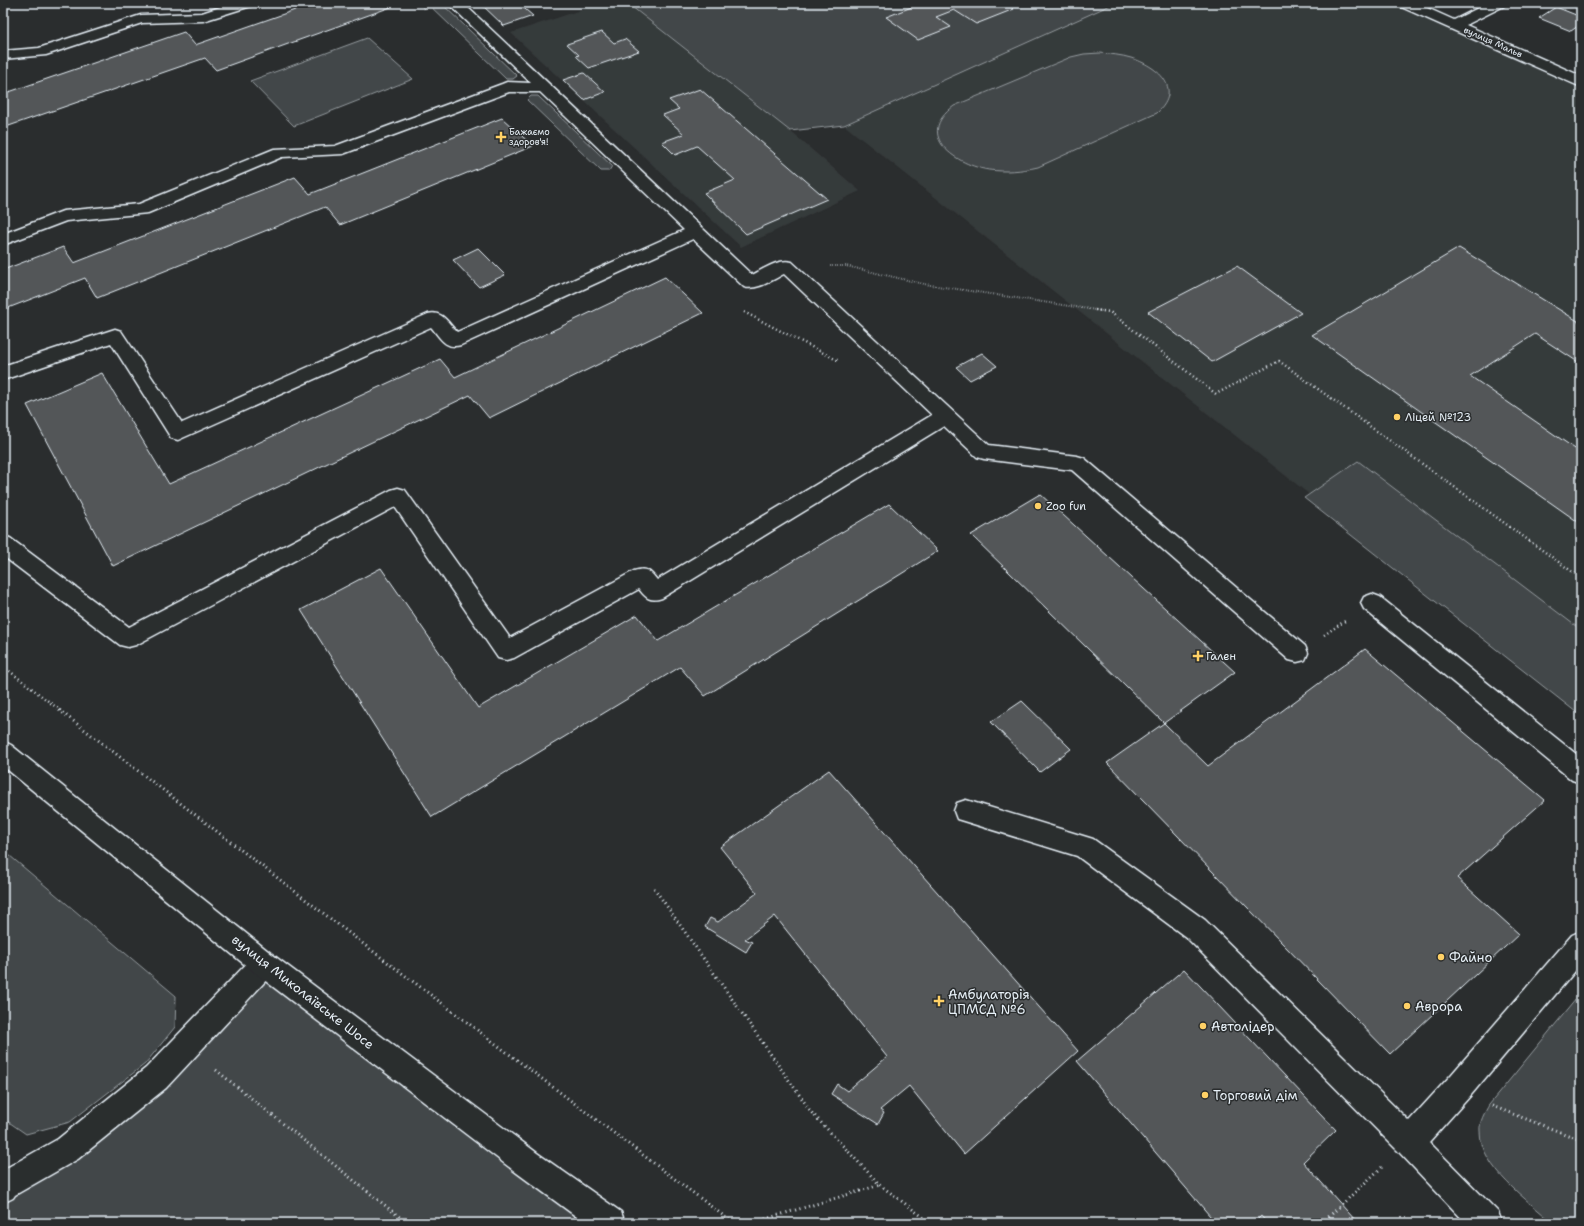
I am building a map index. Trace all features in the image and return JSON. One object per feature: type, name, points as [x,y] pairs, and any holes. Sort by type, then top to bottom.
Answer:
[{"type":"main road","points":[[3,55],[41,52],[141,19],[203,16],[246,3]]},
{"type":"main road","points":[[455,3],[750,282],[786,266],[984,452],[1077,463],[1297,653]]},
{"type":"main road","name":"вулиця Мальв","points":[[1404,3],[1581,82]]},
{"type":"main road","points":[[1455,25],[1499,3]]},
{"type":"main road","points":[[3,240],[63,216],[142,209],[280,152],[337,151],[507,87],[544,88]]},
{"type":"main road","points":[[3,373],[115,335],[178,433],[434,318],[454,341],[695,231]]},
{"type":"main road","points":[[3,544],[128,638],[398,496],[506,651],[642,577],[654,592],[945,416]]},
{"type":"main road","points":[[1372,603],[1581,772]]},
{"type":"main road","name":"вулиця Миколаївське Шосе","points":[[3,752],[264,964],[527,1163],[610,1223]]},
{"type":"main road","points":[[966,811],[1084,847],[1196,929],[1409,1142],[1487,1223]]},
{"type":"main road","points":[[1409,1142],[1461,1085],[1581,944]]},
{"type":"main road","points":[[4,1185],[68,1149],[156,1078],[264,964]]},
{"type":"path","points":[[824,266],[846,266],[924,284],[1110,312],[1216,394],[1279,361],[1581,578]]},
{"type":"path","points":[[1297,653],[1372,603]]},
{"type":"path","points":[[3,666],[210,827],[571,1102],[733,1223]]},
{"type":"path","points":[[654,888],[812,1113],[880,1185],[931,1223]]},
{"type":"path","points":[[186,1045],[407,1223]]},
{"type":"path","points":[[1461,1085],[1489,1105],[1581,1140]]},
{"type":"path","points":[[1322,1223],[1409,1142]]},
{"type":"path","points":[[752,1223],[880,1185]]},
{"type":"shaded area","points":[[427,3],[441,3],[517,76],[513,79],[506,79]]},
{"type":"shaded area","points":[[602,3],[627,3],[790,131],[860,191],[741,247],[511,33]]},
{"type":"shaded area","points":[[627,3],[1115,3],[844,125],[790,131]]},
{"type":"shaded area","name":"Ліцей №123","points":[[1115,3],[1404,3],[1581,82],[1581,710],[844,125]]},
{"type":"shaded area","points":[[367,38],[413,79],[294,126],[250,81]]},
{"type":"shaded area","points":[[1100,53],[1131,58],[1150,66],[1158,72],[1164,79],[1168,95],[1165,104],[1157,113],[1038,167],[1020,170],[995,171],[977,167],[964,162],[944,147],[939,138],[938,128],[942,117],[954,106],[1071,57]]},
{"type":"shaded area","points":[[531,96],[538,96],[612,166],[609,171],[601,171],[527,100]]},
{"type":"shaded area","points":[[1358,461],[1581,630],[1581,716],[1304,498]]},
{"type":"shaded area","points":[[3,850],[176,996],[175,1027],[145,1064],[70,1122],[26,1134],[3,1118]]},
{"type":"shaded area","points":[[264,964],[610,1223],[3,1223],[3,1188],[68,1149]]},
{"type":"shaded area","points":[[1581,993],[1581,1223],[1553,1223],[1507,1182],[1488,1158],[1482,1145],[1480,1124],[1489,1105]]},
{"type":"building","points":[[315,3],[387,3],[391,7],[216,70],[205,58],[3,128],[3,94],[184,32],[195,45]]},
{"type":"building","points":[[480,3],[518,3],[533,16],[504,26]]},
{"type":"building","points":[[922,3],[1004,3],[1014,9],[976,24],[954,10],[936,17],[951,27],[918,40],[886,17]]},
{"type":"building","points":[[1556,7],[1581,17],[1581,24],[1571,31],[1539,18]]},
{"type":"building","points":[[602,32],[614,43],[625,39],[639,51],[589,68],[576,56],[579,55],[567,44]]},
{"type":"building","points":[[584,73],[605,92],[584,100],[563,80]]},
{"type":"building","points":[[700,89],[827,199],[746,234],[704,193],[735,180],[697,146],[675,155],[662,142],[684,134],[663,115],[679,109],[669,100]]},
{"type":"building","points":[[502,118],[533,146],[340,225],[325,207],[97,298],[85,278],[3,310],[3,270],[63,247],[74,263],[295,177],[310,194]]},
{"type":"building","points":[[478,248],[505,275],[479,287],[453,260]]},
{"type":"building","points":[[1459,248],[1581,323],[1581,364],[1535,334],[1470,376],[1581,453],[1581,524],[1312,335]]},
{"type":"building","points":[[1237,266],[1301,313],[1212,362],[1148,312]]},
{"type":"building","points":[[665,277],[703,313],[489,418],[470,395],[113,566],[27,405],[102,373],[169,484],[440,359],[455,377]]},
{"type":"building","points":[[982,353],[997,366],[970,380],[956,367]]},
{"type":"building","points":[[1040,494],[1235,672],[1164,723],[971,535]]},
{"type":"building","points":[[889,504],[938,551],[705,696],[680,667],[432,817],[301,610],[381,568],[478,708],[637,615],[658,641]]},
{"type":"building","points":[[1365,649],[1545,800],[1457,878],[1519,934],[1390,1054],[1107,763],[1164,723],[1208,766]]},
{"type":"building","points":[[1022,701],[1071,749],[1040,772],[991,722]]},
{"type":"building","name":"Амбулаторія ЦПМСД №6","points":[[829,770],[1078,1051],[964,1154],[909,1086],[880,1110],[884,1113],[878,1124],[831,1094],[837,1084],[847,1091],[887,1057],[775,916],[745,939],[752,942],[746,952],[705,927],[710,918],[718,922],[757,893],[720,847]]},
{"type":"building","name":"Торговий дім","points":[[1184,969],[1336,1130],[1303,1162],[1356,1221],[1354,1223],[1267,1223],[1261,1216],[1254,1223],[1216,1223],[1077,1061]]},
{"type":"place","name":"Бажаємо здоров'я!","points":[[501,137]]},
{"type":"place","name":"Ліцей №123","points":[[1397,417]]},
{"type":"place","name":"Zoo fun","points":[[1038,506]]},
{"type":"place","name":"Гален","points":[[1198,656]]},
{"type":"place","name":"Файно","points":[[1441,957]]},
{"type":"place","name":"Амбулаторія ЦПМСД №6","points":[[939,1001]]},
{"type":"place","name":"Аврора","points":[[1407,1006]]},
{"type":"place","name":"Автолідер","points":[[1203,1026]]},
{"type":"place","name":"Торговий дім","points":[[1205,1095]]}]
